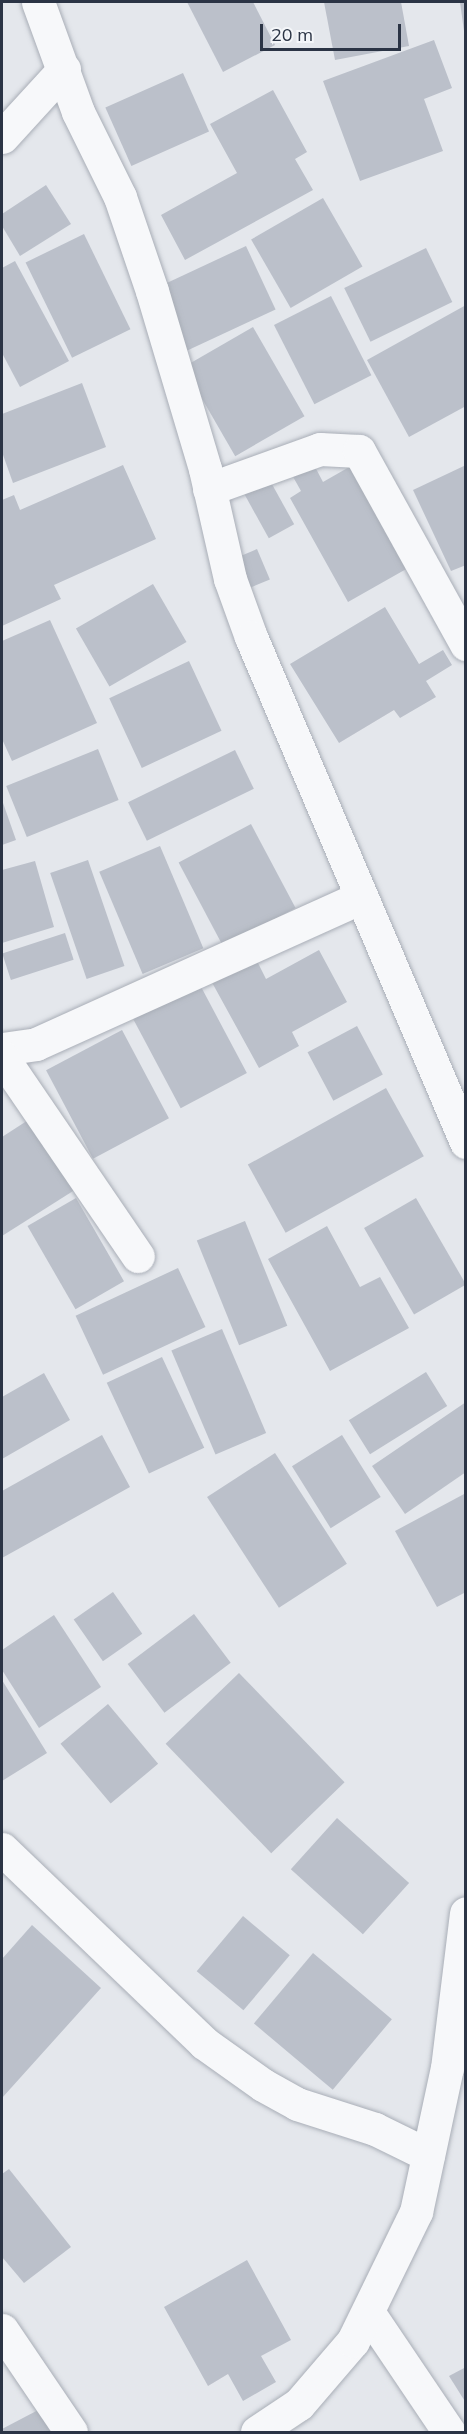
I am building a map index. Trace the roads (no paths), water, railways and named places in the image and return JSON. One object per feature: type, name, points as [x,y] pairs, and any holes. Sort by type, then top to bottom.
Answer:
[{"type":"street","points":[[38,2],[78,112],[120,197],[209,489],[230,579],[360,898],[465,1142]]},
{"type":"street","points":[[2,137],[64,69]]},
{"type":"street","points":[[209,489],[320,449],[359,451],[465,644]]},
{"type":"street","points":[[2,1049],[36,1044],[360,898]]},
{"type":"street","points":[[2,1057],[138,1256]]},
{"type":"street","points":[[2,1849],[204,2043],[263,2085],[297,2104],[375,2129],[428,2155]]},
{"type":"street","points":[[257,2433],[299,2404],[370,2315],[416,2212],[447,2068],[465,1913]]},
{"type":"street","points":[[370,2315],[449,2433]]},
{"type":"street","points":[[2,2330],[71,2433]]}]
